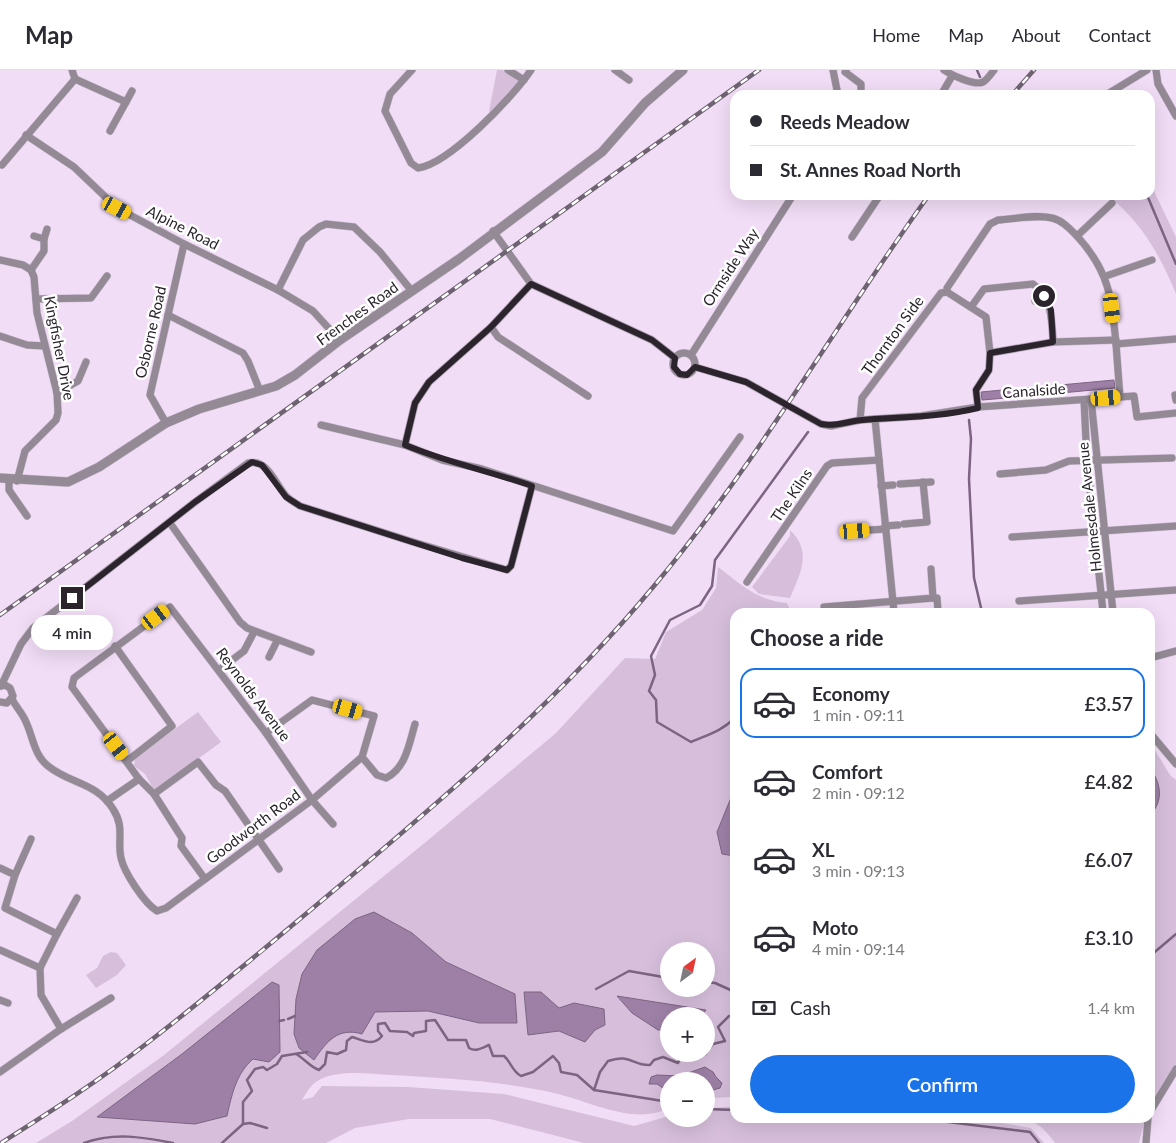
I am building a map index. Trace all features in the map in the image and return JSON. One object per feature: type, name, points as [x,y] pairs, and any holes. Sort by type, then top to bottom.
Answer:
[{"type":"street","points":[[72,70],[75,79],[126,102]]},
{"type":"street","points":[[412,70],[390,94],[385,111],[410,163],[418,168],[431,165],[489,120],[531,70]]},
{"type":"street","points":[[508,70],[524,80]]},
{"type":"street","points":[[615,70],[624,72],[629,80]]},
{"type":"street","name":"Frenches Road","points":[[9,479],[68,482],[92,471],[166,423],[199,409],[276,386],[295,375],[340,340],[459,259],[493,231],[602,152],[645,103],[683,70]]},
{"type":"street","points":[[833,70],[837,90]]},
{"type":"street","points":[[846,70],[845,72],[860,84],[861,90]]},
{"type":"street","points":[[944,70],[952,76],[978,83],[984,82],[994,70]]},
{"type":"street","points":[[1114,90],[1147,70]]},
{"type":"street","points":[[1156,70],[1158,84],[1176,116]]},
{"type":"street","points":[[944,90],[952,76]]},
{"type":"street","points":[[2,165],[75,79]]},
{"type":"street","points":[[110,131],[132,91]]},
{"type":"street","name":"Alpine Road","points":[[26,135],[74,167],[117,208],[184,244],[278,290],[313,311],[333,333]]},
{"type":"street","name":"Ormside Way","points":[[691,356],[790,200]]},
{"type":"street","points":[[852,236],[877,200]]},
{"type":"street","points":[[1077,236],[1112,203]]},
{"type":"street","points":[[978,408],[976,390],[989,370],[990,353],[986,317],[947,292],[947,288],[994,222],[1045,217],[1055,218],[1071,230],[1088,248],[1106,276],[1116,342],[1120,397],[1134,396],[1137,417],[1176,413]]},
{"type":"street","points":[[278,290],[303,240],[326,224],[354,227],[380,252],[411,290]]},
{"type":"street","points":[[0,260],[22,265],[31,270],[44,251],[44,239],[47,229]]},
{"type":"street","points":[[493,231],[531,284],[652,340],[675,358]]},
{"type":"street","points":[[34,236],[44,239]]},
{"type":"street","name":"Osborne Road","points":[[166,423],[150,395],[184,244]]},
{"type":"street","points":[[1106,276],[1152,260]]},
{"type":"street","name":"Kingfisher Drive","points":[[27,516],[9,490],[9,479],[25,451],[56,420],[58,413],[57,393],[44,346],[34,277],[31,270]]},
{"type":"street","points":[[36,300],[91,298],[107,276]]},
{"type":"street","points":[[405,445],[415,403],[429,382],[491,327],[531,284]]},
{"type":"street","points":[[971,307],[984,289],[1033,284],[1042,293],[1051,310],[1053,342]]},
{"type":"street","name":"Thornton Side","points":[[860,420],[862,398],[940,293],[947,292]]},
{"type":"street","points":[[1035,301],[1042,293]]},
{"type":"street","points":[[168,315],[243,353],[260,391]]},
{"type":"street","points":[[491,327],[498,337],[588,396]]},
{"type":"street","points":[[0,336],[27,345],[44,346]]},
{"type":"street","points":[[990,353],[1053,342],[1176,340]]},
{"type":"street","points":[[681,354],[691,356],[695,367],[687,375],[680,374],[674,367],[675,358],[681,354]]},
{"type":"street","points":[[57,393],[78,381],[86,362]]},
{"type":"street","name":"Canalside","points":[[695,367],[746,382],[785,402],[821,424],[831,426],[860,420],[959,412],[978,408],[1120,397]]},
{"type":"street","points":[[1176,395],[1176,400]]},
{"type":"street","name":"Holmesdale Avenue","points":[[1088,400],[1097,459],[1113,608]]},
{"type":"street","name":"Holmesdale Avenue","points":[[1088,400],[1087,461],[1096,530],[1103,608]]},
{"type":"street","points":[[875,419],[894,608]]},
{"type":"street","points":[[322,425],[405,445],[442,460],[482,469],[674,531],[740,438]]},
{"type":"street","points":[[1000,474],[1046,470],[1069,461],[1172,458]]},
{"type":"street","name":"The Kilns","points":[[747,582],[827,466],[832,463],[879,460]]},
{"type":"street","points":[[139,779],[107,801],[96,790],[46,765],[32,741],[26,722],[12,699],[13,692],[10,688],[1,686],[21,644],[33,628],[244,466],[256,462],[262,465],[286,497],[300,506],[507,570],[511,566],[532,486]]},
{"type":"street","points":[[855,531],[927,522],[923,482]]},
{"type":"street","points":[[881,486],[931,482]]},
{"type":"street","points":[[170,523],[240,622],[254,632],[311,652]]},
{"type":"street","points":[[1012,537],[1176,526]]},
{"type":"street","points":[[931,570],[933,598]]},
{"type":"street","points":[[1019,601],[1176,590]]},
{"type":"street","points":[[824,607],[936,598],[938,608]]},
{"type":"street","name":"Reynolds Avenue","points":[[115,646],[170,607],[266,733],[312,800],[333,824]]},
{"type":"street","points":[[219,670],[244,651],[254,632]]},
{"type":"street","points":[[269,657],[277,641]]},
{"type":"street","points":[[126,761],[172,726],[115,646],[74,678],[73,689],[139,779],[154,794],[182,838],[181,846],[205,879]]},
{"type":"street","points":[[1155,657],[1176,651]]},
{"type":"street","points":[[0,702],[7,703],[12,699]]},
{"type":"street","points":[[266,733],[312,700],[374,716],[362,757],[369,763],[376,775],[386,778],[399,769],[415,724]]},
{"type":"street","points":[[1155,739],[1176,764]]},
{"type":"street","name":"Goodworth Road","points":[[107,801],[114,810],[122,832],[121,857],[125,868],[142,896],[157,911],[166,908],[259,840],[312,800],[362,757]]},
{"type":"street","points":[[154,794],[198,762],[216,785],[225,791],[280,869]]},
{"type":"street","points":[[31,839],[15,875],[5,908],[57,934]]},
{"type":"street","points":[[0,868],[15,875]]},
{"type":"street","points":[[61,1029],[41,995],[40,968],[76,898]]},
{"type":"street","points":[[0,950],[40,968]]},
{"type":"street","points":[[0,1072],[61,1029],[111,998]]},
{"type":"street","points":[[0,1000],[8,1003]]},
{"type":"street","points":[[1155,1104],[1176,1069]]},
{"type":"street","points":[[1146,1143],[1148,1123]]},
{"type":"shaded area","points":[[497,70],[502,70],[519,81],[491,114],[489,111]]},
{"type":"shaded area","points":[[1155,193],[1176,237],[1176,294],[1156,252],[1140,227],[1113,200],[1155,200]]},
{"type":"shaded area","points":[[1114,380],[1115,388],[1061,393],[1060,385]]},
{"type":"shaded area","points":[[1056,385],[1056,394],[982,400],[981,392]]},
{"type":"shaded area","points":[[790,530],[797,538],[803,555],[800,572],[790,598],[759,594],[752,587],[790,536]]},
{"type":"shaded area","points":[[718,567],[750,591],[767,599],[787,603],[789,608],[730,608],[730,1097],[715,1098],[715,1072],[660,1072],[660,1111],[641,1114],[611,1110],[554,1093],[494,1083],[345,1073],[319,1080],[311,1086],[302,1100],[313,1097],[322,1086],[408,1087],[504,1094],[634,1126],[660,1119],[660,1127],[715,1127],[715,1108],[730,1107],[730,1123],[1002,1123],[1031,1128],[1044,1143],[584,1143],[490,1119],[409,1119],[355,1128],[326,1143],[36,1143],[72,1121],[164,1055],[427,841],[556,733],[625,658],[655,659],[666,632],[702,610],[716,588]]},
{"type":"shaded area","points":[[198,712],[221,742],[157,789],[153,788],[145,774],[134,766],[135,758]]},
{"type":"shaded area","points":[[1155,750],[1170,775],[1176,780],[1176,1064],[1155,1100]]},
{"type":"shaded area","points":[[1155,776],[1159,786],[1155,808]]},
{"type":"shaded area","points":[[730,800],[730,855],[722,854],[717,832]]},
{"type":"shaded area","points":[[374,912],[412,933],[446,962],[515,994],[517,1023],[479,1023],[428,1011],[375,1012],[362,1034],[346,1032],[334,1037],[314,1060],[299,1048],[294,1034],[296,999],[302,974],[317,950],[355,919]]},
{"type":"shaded area","points":[[111,952],[117,953],[126,965],[117,975],[96,988],[86,975],[97,968],[103,956]]},
{"type":"shaded area","points":[[272,982],[279,985],[280,1052],[269,1062],[253,1059],[242,1071],[235,1085],[227,1116],[195,1124],[97,1117],[182,1054]]},
{"type":"shaded area","points":[[524,992],[541,992],[559,1008],[574,1003],[604,1009],[605,1025],[595,1030],[585,1042],[559,1031],[528,1035]]},
{"type":"shaded area","points":[[617,996],[687,1007],[660,1007],[660,1030],[632,1013]]},
{"type":"shaded area","points":[[705,1067],[713,1072],[691,1072]]},
{"type":"shaded area","points":[[660,1075],[660,1086],[649,1084],[651,1077]]},
{"type":"shaded area","points":[[715,1075],[722,1083],[720,1088],[715,1089]]},
{"type":"shaded area","points":[[1034,1123],[1144,1123],[1139,1143],[1055,1143],[1040,1126]]},
{"type":"waterway","points":[[977,70],[980,77]]},
{"type":"waterway","points":[[1149,200],[1176,264]]},
{"type":"waterway","points":[[969,420],[971,439],[969,479],[974,578],[981,608]]},
{"type":"waterway","points":[[730,723],[709,735],[691,742],[657,722],[656,700],[649,691],[655,675],[651,656],[670,620],[700,605],[712,586],[715,560],[808,432]]},
{"type":"waterway","points":[[1155,952],[1176,934]]},
{"type":"waterway","points":[[596,989],[629,971],[660,976]]},
{"type":"waterway","points":[[715,983],[730,990]]},
{"type":"waterway","points":[[288,1019],[295,1016]]},
{"type":"waterway","points":[[715,1044],[725,1041],[718,1027],[730,1016]]},
{"type":"waterway","points":[[279,1021],[284,1020]]},
{"type":"waterway","points":[[296,1054],[319,1070],[325,1064],[327,1052],[337,1054],[346,1050],[347,1041],[352,1037],[368,1042],[379,1039],[382,1036],[378,1031],[378,1024],[385,1023],[390,1031],[407,1032],[413,1036],[414,1033],[426,1031],[426,1021],[435,1020],[448,1040],[466,1040],[469,1048],[474,1050],[489,1045],[493,1056],[504,1056],[521,1076],[533,1072],[553,1056],[559,1063],[561,1072],[577,1075],[594,1090],[660,1101]]},
{"type":"waterway","points":[[222,1143],[243,1124],[243,1102],[252,1091],[247,1080],[255,1069],[263,1067],[267,1070],[277,1064],[282,1056],[307,1052]]},
{"type":"waterway","points":[[594,1090],[600,1072],[608,1061],[621,1058],[639,1064],[650,1065],[654,1060],[660,1058]]},
{"type":"waterway","points":[[715,1109],[730,1110]]},
{"type":"waterway","points":[[243,1124],[250,1123],[267,1128]]},
{"type":"waterway","points":[[956,1123],[1030,1132],[1039,1143]]},
{"type":"waterway","points":[[84,1143],[117,1137],[139,1137],[173,1143]]},
{"type":"railway","points":[[731,90],[759,70]]},
{"type":"railway","points":[[1016,90],[1034,70]]},
{"type":"railway","points":[[0,615],[730,91]]},
{"type":"railway","points":[[1,1143],[56,1108],[129,1057],[243,967],[463,780],[543,706],[618,627],[692,539],[762,442],[926,200]]},
{"type":"route","points":[[72,598],[195,502],[252,462],[262,465],[286,497],[300,506],[494,568],[507,570],[511,566],[532,486],[482,469],[442,460],[405,445],[415,403],[429,382],[491,327],[531,284],[652,340],[670,352],[675,358],[674,367],[680,374],[687,375],[695,367],[746,382],[785,402],[800,413],[821,424],[831,426],[860,420],[921,416],[978,408],[976,390],[989,370],[990,353],[1053,342],[1051,310],[1044,296]]}]
